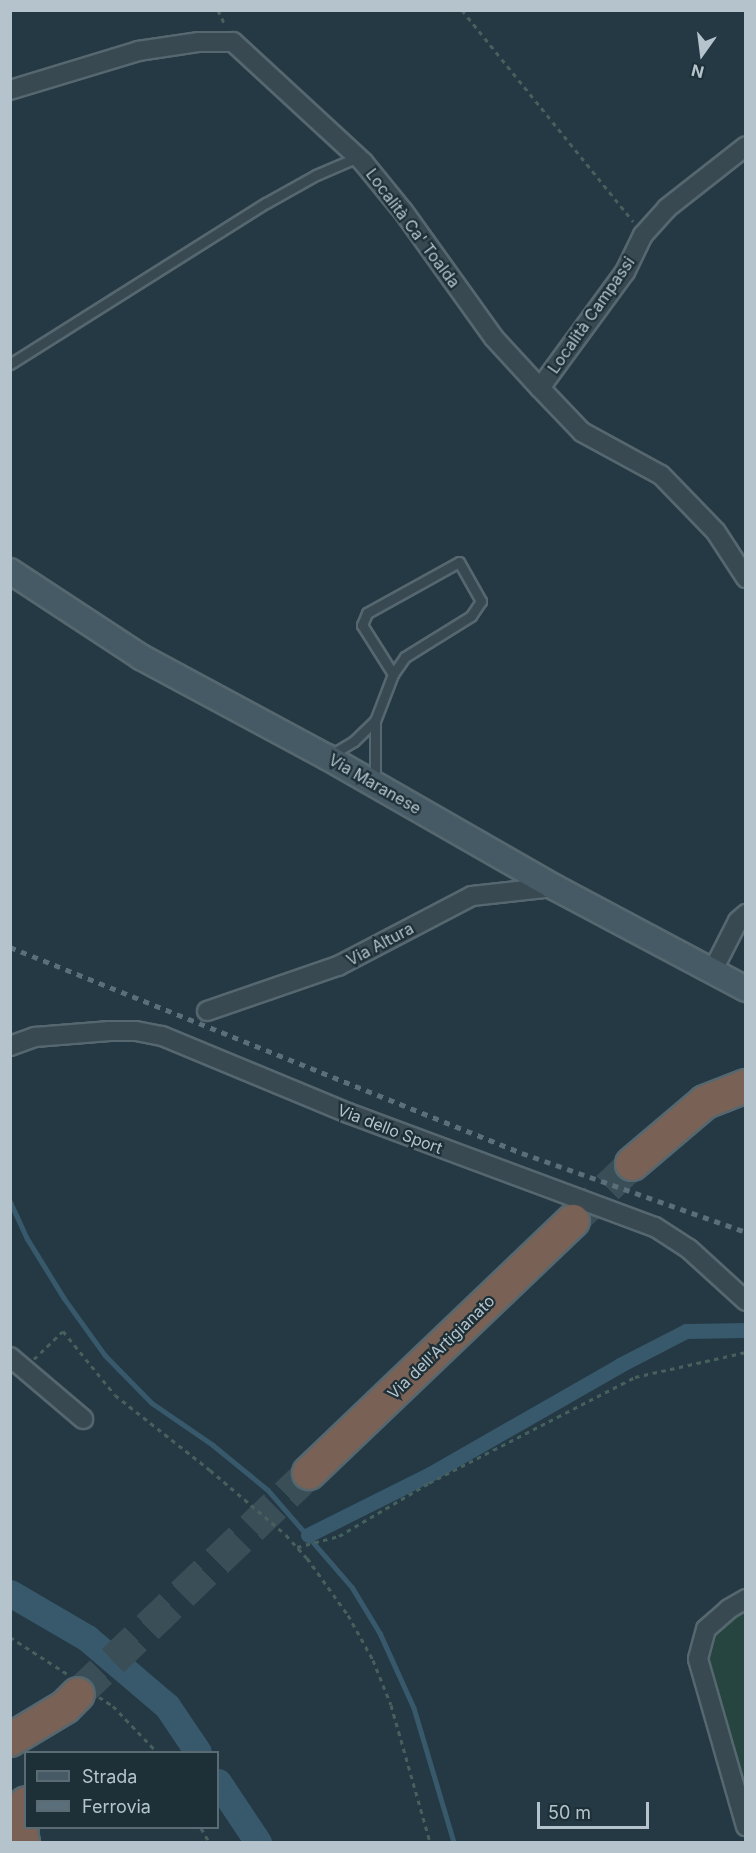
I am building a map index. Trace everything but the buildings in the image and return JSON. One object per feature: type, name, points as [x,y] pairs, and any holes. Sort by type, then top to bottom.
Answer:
[{"type":"highway","points":[[632,1164],[705,1102],[746,1086]]},
{"type":"highway","name":"Via dell'Artigianato","points":[[309,1473],[573,1221]]},
{"type":"highway","points":[[10,1740],[66,1706]]},
{"type":"highway","points":[[10,1752],[27,1742],[66,1706]]},
{"type":"highway","points":[[41,1751],[66,1706]]},
{"type":"highway","points":[[23,1842],[21,1833],[24,1815]]},
{"type":"main road","name":"Via Maranese","points":[[10,572],[141,657],[327,757],[554,887],[746,989]]},
{"type":"street","name":"Località Ca' Toalda","points":[[10,90],[138,51],[200,42],[233,42],[358,157],[403,211],[494,338],[582,432],[661,475],[716,532],[746,578]]},
{"type":"street","name":"Località Campassi","points":[[540,387],[625,273],[643,235],[667,208],[746,146]]},
{"type":"street","name":"Via Altura","points":[[207,1011],[338,966],[472,896],[554,887]]},
{"type":"street","points":[[713,970],[738,921],[746,914]]},
{"type":"street","name":"Via dello Sport","points":[[10,1046],[35,1037],[110,1031],[136,1031],[162,1036],[348,1113],[655,1227],[689,1249],[746,1301]]},
{"type":"street","points":[[17,1363],[83,1419]]},
{"type":"street","points":[[746,1599],[729,1609],[706,1629],[698,1659],[746,1826]]},
{"type":"lane","points":[[10,364],[266,203],[316,175],[358,157]]},
{"type":"lane","points":[[375,784],[375,721],[393,674],[405,657],[471,616],[481,601],[459,562],[367,613],[362,624],[393,674]]},
{"type":"lane","points":[[327,757],[354,741],[375,721]]},
{"type":"path","points":[[462,10],[643,235]]},
{"type":"path","points":[[17,1363],[63,1331],[115,1395],[166,1433],[286,1535],[297,1547],[348,1615],[374,1660],[391,1706],[430,1842]]},
{"type":"path","points":[[297,1547],[339,1536],[429,1483],[635,1377],[746,1352]]},
{"type":"green space","points":[[745,1611],[745,1800],[706,1664],[712,1633]]},
{"type":"waterway","points":[[10,1201],[27,1238],[64,1298],[105,1355],[152,1403],[213,1445],[268,1490],[352,1587],[380,1633],[414,1708],[454,1842]]},
{"type":"waterway","points":[[308,1535],[430,1474],[620,1365],[686,1331],[746,1330]]},
{"type":"waterway","name":"Via dell'Artigianato","points":[[10,1593],[87,1638],[167,1706],[197,1751]]},
{"type":"waterway","points":[[219,1784],[258,1842]]},
{"type":"tunnel","points":[[573,1221],[632,1164]]},
{"type":"tunnel","points":[[78,1694],[309,1473]]},
{"type":"railway","points":[[10,947],[522,1153],[746,1232]]}]
